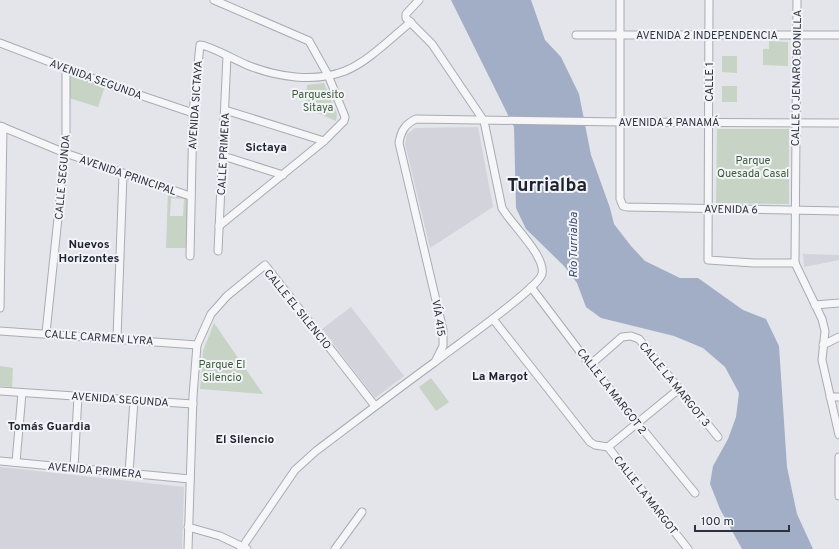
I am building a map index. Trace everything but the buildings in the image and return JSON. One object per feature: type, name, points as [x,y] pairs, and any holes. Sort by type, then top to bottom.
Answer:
[{"type":"street","points":[[214,0],[309,41],[328,75],[345,117],[344,121],[324,141],[219,226]]},
{"type":"street","points":[[620,0],[620,122]]},
{"type":"street","name":"CALLE 1","points":[[709,0],[708,260],[754,263],[794,263]]},
{"type":"street","name":"CALLE 0 JENARO BONILLA","points":[[797,0],[794,263],[825,330],[822,344],[822,360],[830,397],[836,415],[839,435]]},
{"type":"street","points":[[188,527],[220,536],[244,548],[295,470],[316,450],[493,319],[536,284],[542,274],[541,263],[530,244],[507,217],[502,208],[484,121],[432,44],[406,18],[406,14],[419,1]]},
{"type":"street","name":"AVENIDA SICTAYA","points":[[190,256],[190,196],[193,113],[200,45],[274,74],[310,78],[345,71],[360,62],[411,22]]},
{"type":"street","name":"AVENIDA 2 INDEPENDENCIA","points":[[576,35],[839,35]]},
{"type":"street","name":"AVENIDA SEGUNDA","points":[[0,43],[193,113]]},
{"type":"street","name":"CALLE PRIMERA","points":[[218,251],[227,56]]},
{"type":"street","name":"CALLE SEGUNDA","points":[[46,333],[65,153],[66,68]]},
{"type":"street","points":[[225,110],[324,141]]},
{"type":"street","name":"VÍA 415","points":[[436,360],[443,346],[443,330],[399,143],[400,135],[409,122],[416,119],[500,120]]},
{"type":"street","name":"AVENIDA 4 PANAMÁ","points":[[500,120],[839,123]]},
{"type":"street","name":"AVENIDA 6","points":[[620,122],[620,199],[623,206],[839,211]]},
{"type":"street","points":[[0,308],[2,126]]},
{"type":"street","name":"AVENIDA PRINCIPAL","points":[[2,126],[65,153],[190,196]]},
{"type":"street","points":[[223,156],[283,175]]},
{"type":"street","points":[[117,338],[123,174]]},
{"type":"street","name":"CALLE EL SILENCIO","points":[[188,549],[193,404],[197,345],[211,314],[227,296],[265,265],[375,406]]},
{"type":"street","name":"CALLE LA MARGOT 2","points":[[531,287],[590,365],[695,493]]},
{"type":"street","points":[[814,305],[839,303]]},
{"type":"street","name":"CALLE LA MARGOT","points":[[493,319],[590,442],[595,445],[608,447],[688,549]]},
{"type":"street","name":"CALLE CARMEN LYRA","points":[[0,331],[117,338],[197,345]]},
{"type":"street","name":"CALLE LA MARGOT 3","points":[[590,365],[622,337],[631,336],[638,339],[718,437]]},
{"type":"street","points":[[822,344],[839,337]]},
{"type":"street","points":[[608,447],[679,389]]},
{"type":"street","name":"AVENIDA SEGUNDA","points":[[0,391],[193,404]]},
{"type":"street","points":[[16,462],[22,393]]},
{"type":"street","points":[[74,468],[78,396]]},
{"type":"street","points":[[830,397],[839,397]]},
{"type":"street","points":[[129,473],[134,400]]},
{"type":"street","points":[[839,457],[839,496]]},
{"type":"street","name":"AVENIDA PRIMERA","points":[[0,461],[190,479]]},
{"type":"street","points":[[335,549],[362,512]]},
{"type":"shaded area","points":[[478,127],[493,207],[430,248],[405,144],[407,134],[415,128]]},
{"type":"shaded area","points":[[803,254],[839,255],[839,260],[804,267]]},
{"type":"shaded area","points":[[351,307],[404,376],[375,398],[322,329]]},
{"type":"shaded area","points":[[0,467],[184,487],[182,549],[0,549]]},
{"type":"green space","points":[[769,41],[788,42],[788,66],[763,65],[763,49],[769,49]]},
{"type":"green space","points":[[722,56],[737,56],[737,73],[722,72]]},
{"type":"green space","points":[[72,74],[105,86],[98,107],[69,98],[68,80]]},
{"type":"green space","name":"Parquesito Sitaya","points":[[324,83],[337,114],[336,121],[306,108],[307,85]]},
{"type":"green space","points":[[722,86],[737,86],[737,102],[722,102]]},
{"type":"green space","name":"Parque Quesada Casal","points":[[717,129],[789,129],[789,204],[716,203]]},
{"type":"green space","points":[[168,191],[188,197],[188,248],[166,248]],"holes":[[[171,198],[184,199],[183,216],[170,216]]]},
{"type":"green space","name":"Parque El Silencio","points":[[214,323],[263,394],[200,389],[203,351]]},
{"type":"green space","points":[[0,366],[13,368],[12,387],[0,386]]},
{"type":"green space","points":[[431,378],[449,402],[436,411],[419,387]]},
{"type":"water","name":"Río Turrialba","points":[[451,0],[531,0],[545,40],[561,57],[579,94],[591,155],[610,208],[614,224],[645,261],[680,278],[698,278],[743,310],[766,319],[779,346],[787,467],[797,514],[813,549],[742,549],[720,509],[710,484],[713,466],[728,439],[736,417],[739,393],[725,367],[703,348],[674,336],[601,318],[586,307],[577,283],[564,266],[526,229],[516,208],[514,127]]},
{"type":"district","name":"Sictaya","points":[[266,147]]},
{"type":"district","name":"Turrialba","points":[[547,184]]},
{"type":"district","name":"Nuevos Horizontes","points":[[89,251]]},
{"type":"district","name":"La Margot","points":[[500,376]]},
{"type":"district","name":"Tomás Guardia","points":[[49,426]]},
{"type":"district","name":"El Silencio","points":[[245,439]]}]
